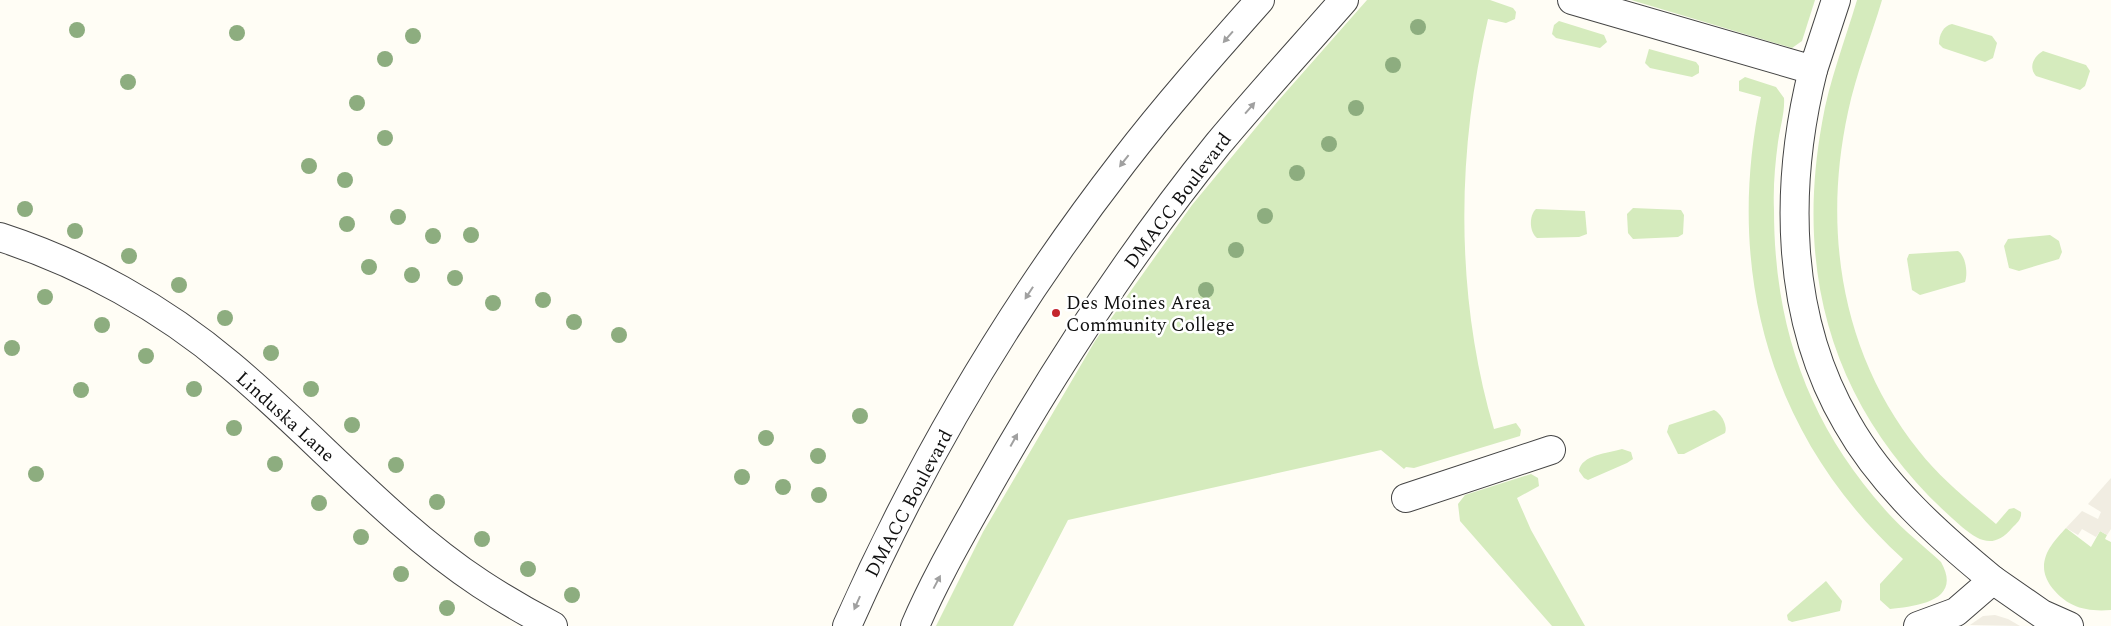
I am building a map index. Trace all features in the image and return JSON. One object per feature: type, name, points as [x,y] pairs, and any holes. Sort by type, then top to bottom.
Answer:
[{"type":"street","name":"DMACC Boulevard","points":[[847,626],[878,558],[922,473],[972,382],[1031,289],[1123,162],[1176,95],[1260,0]]},
{"type":"street","name":"DMACC Boulevard","points":[[915,626],[966,526],[1016,435],[1084,326],[1153,229],[1219,144],[1344,0]]},
{"type":"street","points":[[1572,0],[1813,70]]},
{"type":"street","points":[[1836,0],[1813,70],[1802,121],[1795,207],[1797,272],[1815,350],[1828,386],[1847,423],[1874,464],[1902,496],[1993,580],[2042,614],[2069,626]]},
{"type":"street","name":"Linduska Lane","points":[[0,237],[40,250],[89,272],[184,330],[229,364],[384,505],[436,549],[480,583],[552,626]]},
{"type":"street","points":[[1406,498],[1551,450]]},
{"type":"street","points":[[1918,626],[1956,612],[1993,580]]},
{"type":"green space","points":[[1367,0],[1490,0],[1513,8],[1516,12],[1515,19],[1506,23],[1488,19],[1477,69],[1470,121],[1464,224],[1472,328],[1481,379],[1494,429],[1516,423],[1521,430],[1520,436],[1414,468],[1406,467],[1404,469],[1381,450],[1068,520],[1013,626],[936,626],[983,532],[1095,341],[1192,205],[1278,101]]},
{"type":"green space","points":[[1631,0],[1815,0],[1802,41],[1792,48]]},
{"type":"green space","points":[[1857,0],[1882,0],[1851,98],[1840,157],[1837,202],[1839,247],[1845,290],[1856,333],[1872,374],[1893,414],[1919,451],[1946,480],[1996,524],[2009,509],[2014,508],[2021,512],[2020,519],[2016,524],[2000,539],[1994,541],[1975,537],[1962,527],[1919,486],[1884,441],[1856,395],[1835,345],[1821,293],[1814,239],[1815,182],[1822,123],[1833,76]]},
{"type":"green space","points":[[1559,21],[1604,35],[1607,42],[1600,48],[1556,38],[1552,34],[1554,25]]},
{"type":"green space","points":[[1952,24],[1992,36],[1997,43],[1993,58],[1985,62],[1943,48],[1939,44],[1941,34],[1946,27]]},
{"type":"green space","points":[[1649,49],[1696,62],[1699,66],[1699,73],[1692,77],[1650,68],[1645,63]]},
{"type":"green space","points":[[2043,51],[2086,65],[2090,71],[2085,86],[2080,90],[2036,76],[2032,65],[2037,56]]},
{"type":"green space","points":[[1745,77],[1776,87],[1784,98],[1774,184],[1776,253],[1781,295],[1789,335],[1801,373],[1817,410],[1837,446],[1860,480],[1894,520],[1941,562],[1946,575],[1946,585],[1942,593],[1924,603],[1890,609],[1880,600],[1880,584],[1903,559],[1857,512],[1820,460],[1790,406],[1768,348],[1755,288],[1749,226],[1751,162],[1761,97],[1739,91],[1739,81]]},
{"type":"green space","points":[[1633,208],[1681,210],[1684,215],[1683,234],[1678,237],[1633,239],[1628,233],[1627,214]]},
{"type":"green space","points":[[1536,209],[1585,211],[1587,234],[1579,237],[1537,238],[1531,228],[1532,215]]},
{"type":"green space","points":[[2050,235],[2059,241],[2062,252],[2059,259],[2019,271],[2009,268],[2004,246],[2008,239]]},
{"type":"green space","points":[[1958,251],[1961,253],[1966,265],[1965,282],[1920,295],[1912,290],[1907,259],[1909,254]]},
{"type":"green space","points":[[1714,410],[1723,420],[1726,427],[1725,433],[1684,454],[1678,454],[1667,432],[1669,425]]},
{"type":"green space","points":[[1622,449],[1631,452],[1633,459],[1588,480],[1579,471],[1585,461],[1590,458]]},
{"type":"green space","points":[[1531,474],[1538,478],[1539,486],[1517,498],[1531,530],[1585,626],[1552,626],[1460,521],[1458,504],[1465,495]]},
{"type":"green space","points":[[2066,528],[2091,547],[2100,531],[2107,535],[2105,539],[2111,542],[2111,610],[2084,609],[2069,603],[2049,583],[2044,570],[2046,556],[2058,536]]},
{"type":"green space","points":[[1826,581],[1842,601],[1840,611],[1792,622],[1788,620],[1787,615]]},
{"type":"shaded area","points":[[2111,478],[2111,529],[2107,535],[2100,531],[2096,537],[2082,529],[2078,535],[2066,528],[2082,511],[2098,519],[2101,512],[2088,504]]},
{"type":"shaded area","points":[[1995,615],[2008,619],[2020,626],[1970,625],[1983,616]]},
{"type":"place","name":"Des Moines Area Community College","points":[[1056,313]]}]
